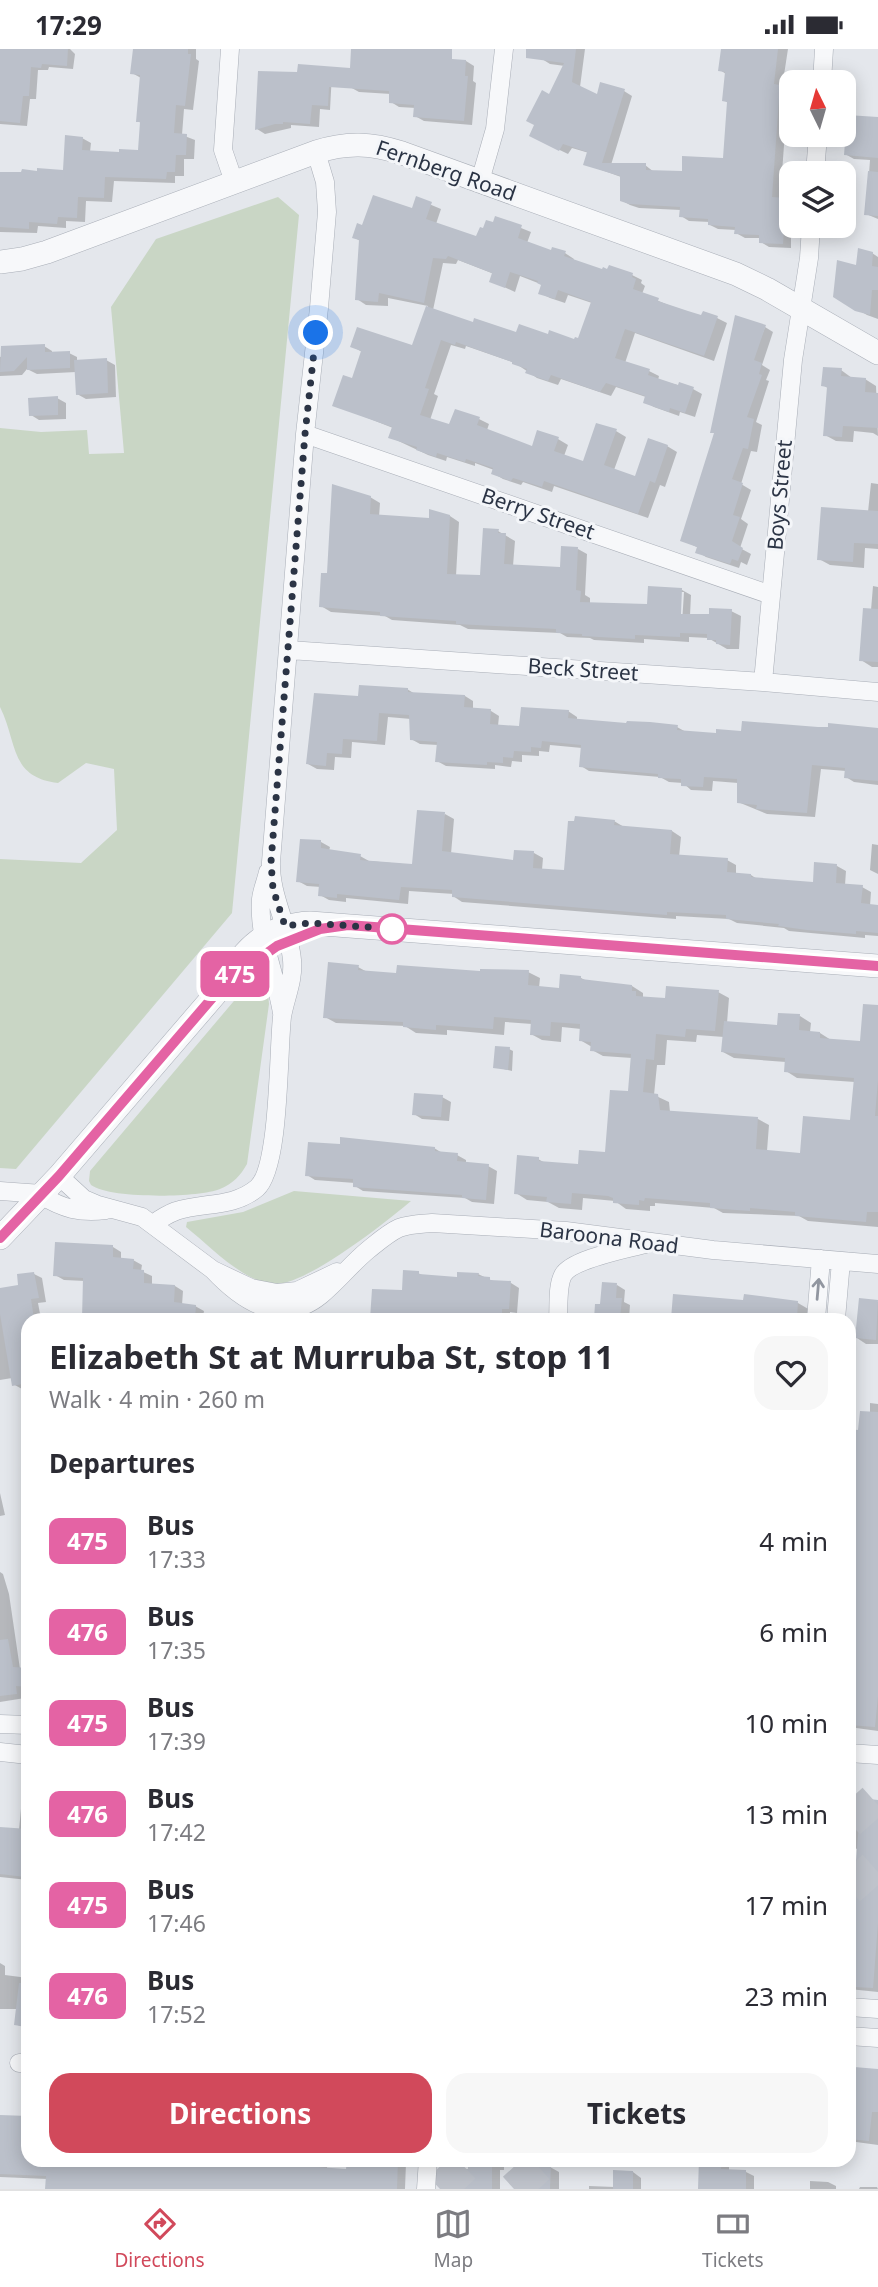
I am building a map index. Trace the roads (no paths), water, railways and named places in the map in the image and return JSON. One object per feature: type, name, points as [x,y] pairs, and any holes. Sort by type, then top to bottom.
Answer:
[{"type":"street","points":[[230,49],[223,150],[234,182]]},
{"type":"street","points":[[480,181],[495,129],[504,49]]},
{"type":"street","points":[[823,70],[824,49]]},
{"type":"street","name":"Fernberg Road","points":[[0,262],[47,252],[333,146],[365,144],[402,153],[736,274],[878,353]]},
{"type":"street","points":[[153,1224],[178,1210],[235,1201],[249,1194],[264,1181],[271,1153],[282,1017],[292,981],[292,960],[276,938],[261,900],[271,862],[305,434],[327,212],[325,182],[316,152]]},
{"type":"street","name":"Boys Street","points":[[763,682],[793,360],[810,238]]},
{"type":"street","name":"Berry Street","points":[[305,434],[771,595]]},
{"type":"street","name":"Beck Street","points":[[289,650],[878,692]]},
{"type":"street","points":[[0,1238],[59,1176],[225,983],[245,951],[310,923],[878,966]]},
{"type":"street","name":"Baroona Road","points":[[59,1176],[84,1199],[138,1215],[153,1224],[213,1271],[242,1298],[258,1306],[281,1310],[308,1303],[318,1297],[352,1264],[392,1232],[421,1224],[566,1231],[712,1250],[878,1264]]},
{"type":"street","name":"Baroona Road","points":[[0,1191],[41,1194],[62,1207],[73,1210],[116,1209]]},
{"type":"street","points":[[559,1313],[562,1278],[568,1270],[596,1258],[652,1242]]},
{"type":"street","points":[[816,1313],[821,1259]]},
{"type":"street","points":[[837,1313],[841,1261]]},
{"type":"street","points":[[0,1724],[21,1725]]},
{"type":"street","points":[[0,1752],[21,1754]]},
{"type":"street","points":[[856,1753],[878,1755]]},
{"type":"street","points":[[856,2007],[878,2009]]},
{"type":"street","points":[[856,2036],[878,2038]]},
{"type":"street","points":[[426,2189],[427,2167]]},
{"type":"tunnel","points":[[856,1816],[878,1796]]},
{"type":"tunnel","points":[[856,1883],[878,1863]]},
{"type":"tunnel","points":[[440,2189],[463,2167]]},
{"type":"tunnel","points":[[514,2189],[538,2167]]}]
